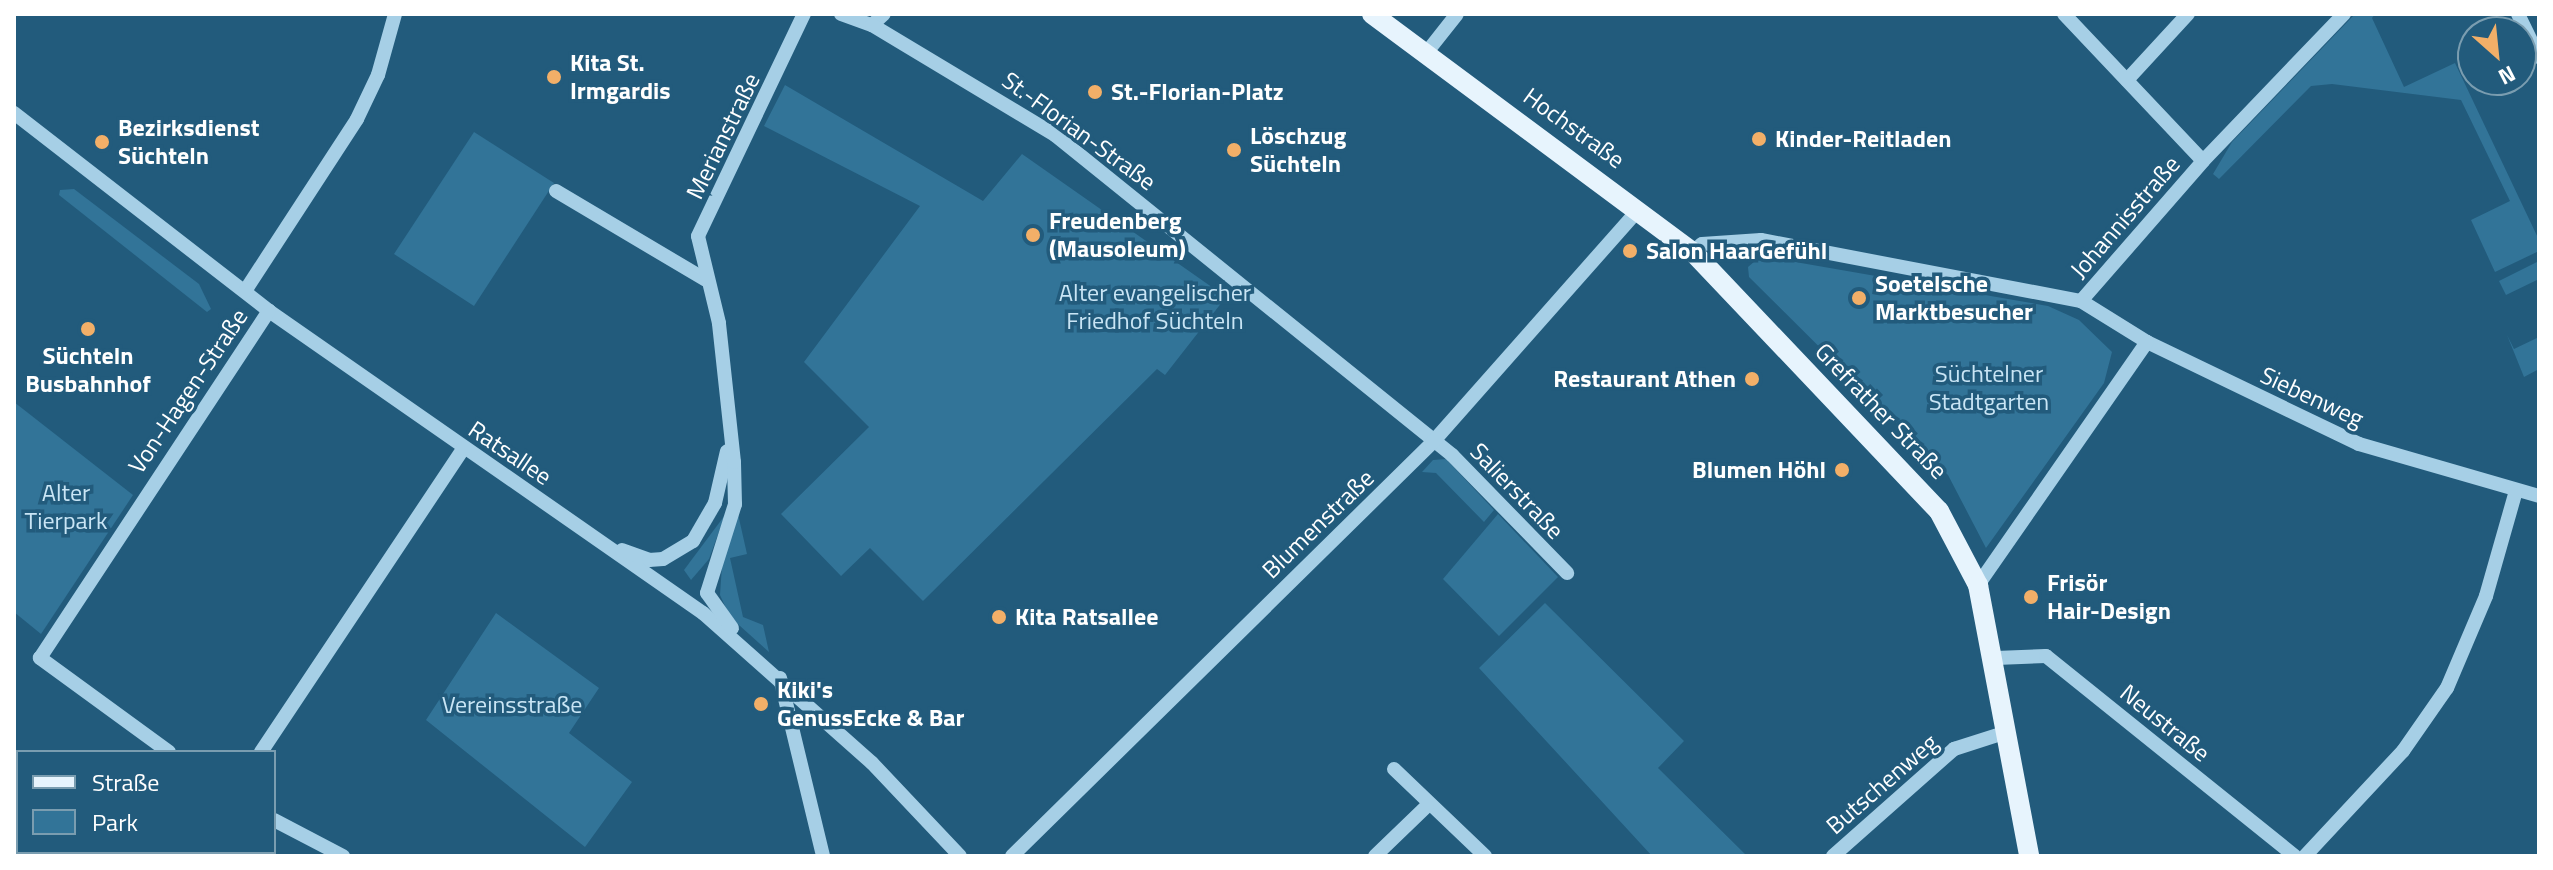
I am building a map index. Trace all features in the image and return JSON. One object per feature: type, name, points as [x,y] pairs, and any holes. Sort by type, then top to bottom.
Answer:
[{"type":"main road","name":"Hochstraße","points":[[1372,14],[1639,209],[1693,252],[1735,296]]},
{"type":"main road","name":"Grefrather Straße","points":[[1735,296],[1915,481],[1939,511],[1978,585],[1996,658],[2029,856]]},
{"type":"street","name":"Von-Hagen-Straße","points":[[245,291],[357,119],[378,75],[395,14]]},
{"type":"street","name":"Merianstraße","points":[[760,660],[707,593],[735,504],[719,323],[706,280],[698,236],[804,14]]},
{"type":"street","name":"St.-Florian-Straße","points":[[841,14],[872,25],[1055,135],[1432,443]]},
{"type":"street","points":[[872,25],[884,14]]},
{"type":"street","points":[[1427,52],[1457,14]]},
{"type":"street","points":[[2064,14],[2203,161]]},
{"type":"street","points":[[2127,80],[2188,14]]},
{"type":"street","name":"Johannisstraße","points":[[1693,252],[1702,244],[1761,240],[2081,301],[2203,161],[2344,14]]},
{"type":"street","points":[[2518,14],[2539,57]]},
{"type":"street","name":"Ratsallee","points":[[14,113],[269,311],[605,545],[760,660],[960,856]]},
{"type":"street","points":[[556,191],[706,280]]},
{"type":"street","name":"Blumenstraße","points":[[1012,856],[1432,443],[1639,209]]},
{"type":"street","name":"Siebenweg","points":[[2081,301],[2147,342],[2359,444],[2539,496]]},
{"type":"street","name":"Von-Hagen-Straße","points":[[166,750],[40,658],[269,311]]},
{"type":"street","points":[[1978,585],[2147,342]]},
{"type":"street","name":"Merianstraße","points":[[605,545],[649,560],[663,559],[693,541],[718,495],[728,430]]},
{"type":"street","name":"Salierstraße","points":[[1432,443],[1452,455],[1567,573]]},
{"type":"street","points":[[262,750],[463,449]]},
{"type":"street","points":[[2305,856],[2403,751],[2447,688],[2486,596],[2516,491]]},
{"type":"street","name":"Neustraße","points":[[1996,658],[2046,656],[2295,856]]},
{"type":"street","points":[[780,678],[823,856]]},
{"type":"street","name":"Butschenweg","points":[[1833,856],[1954,749],[2007,732]]},
{"type":"street","points":[[1394,769],[1427,806],[1485,856]]},
{"type":"street","points":[[1375,856],[1427,806]]},
{"type":"street","points":[[276,821],[343,856]]},
{"type":"green space","points":[[2355,14],[2375,14],[2372,18],[2404,87],[2455,63],[2457,96],[2471,96],[2539,240],[2539,251],[2495,272],[2471,220],[2510,201],[2461,100],[2332,84],[2311,86],[2219,179],[2213,174],[2232,142]]},
{"type":"green space","name":"Alter evangelischer Friedhof Süchteln","points":[[785,85],[983,201],[1022,154],[1226,297],[1165,375],[1157,369],[923,601],[870,548],[841,576],[781,514],[869,427],[804,362],[920,206],[764,126]]},
{"type":"green space","points":[[474,132],[554,183],[474,306],[394,254]]},
{"type":"green space","points":[[74,189],[199,284],[211,309],[207,312],[59,195],[60,190]]},
{"type":"green space","name":"Süchtelner Stadtgarten","points":[[1778,259],[2048,306],[2079,320],[2112,352],[2104,383],[1986,548],[1948,475],[1749,277],[1748,267],[1755,261]]},
{"type":"green space","points":[[2539,261],[2539,279],[2506,295],[2499,281]]},
{"type":"green space","points":[[2507,335],[2514,349],[2539,337],[2539,369],[2524,377]]},
{"type":"green space","name":"Alter Tierpark","points":[[14,402],[133,495],[41,634],[14,612]]},
{"type":"green space","points":[[1446,459],[1494,510],[1484,522],[1436,473],[1422,472],[1433,460]]},
{"type":"green space","points":[[738,514],[747,554],[730,558],[743,617],[763,625],[769,652],[730,617],[720,595],[722,565]]},
{"type":"green space","points":[[1498,514],[1558,577],[1499,636],[1443,579]]},
{"type":"green space","points":[[725,515],[709,559],[691,580],[684,570]]},
{"type":"green space","points":[[1545,603],[1684,741],[1658,768],[1747,856],[1652,856],[1479,668]]},
{"type":"green space","name":"Vereinsstraße","points":[[496,613],[599,688],[569,733],[632,782],[585,847],[426,720]]},
{"type":"place","name":"Kita St. Irmgardis","points":[[554,77]]},
{"type":"place","name":"St.-Florian-Platz","points":[[1095,92]]},
{"type":"place","name":"Kinder-Reitladen","points":[[1759,139]]},
{"type":"place","name":"Bezirksdienst Süchteln","points":[[102,142]]},
{"type":"place","name":"Löschzug Süchteln","points":[[1234,150]]},
{"type":"place","name":"Freudenberg (Mausoleum)","points":[[1033,235]]},
{"type":"place","name":"Salon HaarGefühl","points":[[1630,251]]},
{"type":"place","name":"Soetelsche Marktbesucher","points":[[1859,298]]},
{"type":"place","name":"Süchteln Busbahnhof","points":[[88,329]]},
{"type":"place","name":"Restaurant Athen","points":[[1752,379]]},
{"type":"place","name":"Blumen Höhl","points":[[1842,470]]},
{"type":"place","name":"Frisör Hair-Design","points":[[2031,597]]},
{"type":"place","name":"Kita Ratsallee","points":[[999,617]]},
{"type":"place","name":"Kiki's GenussEcke & Bar","points":[[761,704]]}]
